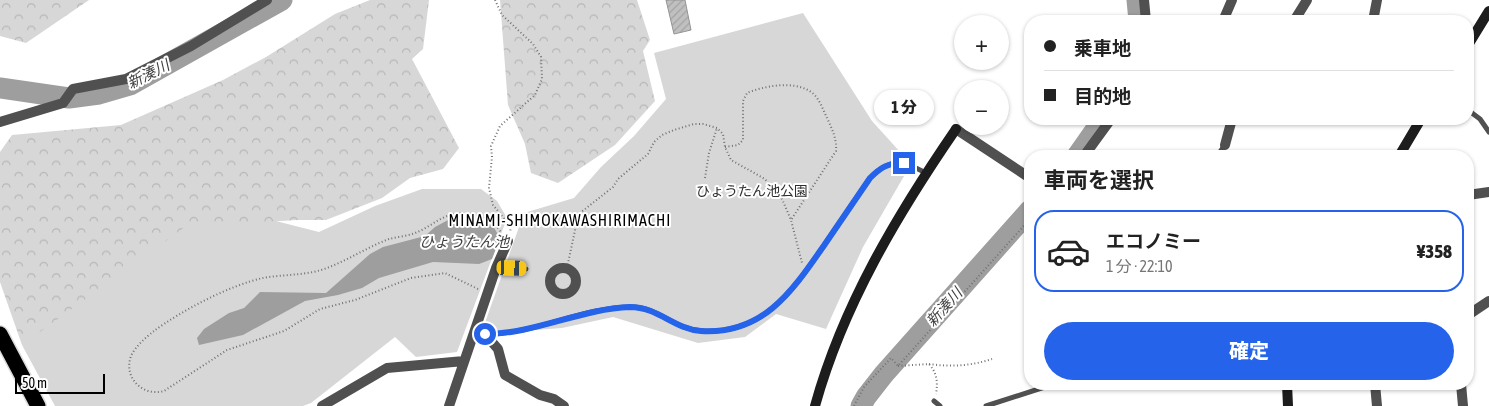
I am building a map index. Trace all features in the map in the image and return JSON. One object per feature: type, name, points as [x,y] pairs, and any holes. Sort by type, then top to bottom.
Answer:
[{"type":"highway","points":[[0,334],[38,406]]},
{"type":"street","points":[[0,122],[63,103],[73,89],[126,79],[191,46],[267,0]]},
{"type":"street","points":[[1144,0],[1145,15]]},
{"type":"street","points":[[1226,15],[1232,0]]},
{"type":"street","points":[[1298,15],[1307,0]]},
{"type":"street","points":[[1374,15],[1377,0]]},
{"type":"street","points":[[1474,35],[1489,11]]},
{"type":"street","points":[[1088,150],[1107,125]]},
{"type":"street","points":[[1224,144],[1230,125]]},
{"type":"street","points":[[1403,150],[1417,125]]},
{"type":"street","points":[[815,406],[838,341],[863,283],[886,238],[956,129],[1024,174]]},
{"type":"street","points":[[1474,194],[1489,192]]},
{"type":"street","points":[[449,406],[496,268],[508,241]]},
{"type":"street","points":[[1474,311],[1489,301]]},
{"type":"street","points":[[485,334],[498,349],[505,375],[540,395],[554,399],[564,406]]},
{"type":"street","points":[[322,406],[387,368],[464,361]]},
{"type":"street","points":[[1287,390],[1288,406]]},
{"type":"street","points":[[1376,390],[1377,406]]},
{"type":"street","points":[[1461,390],[1463,406]]},
{"type":"lane","points":[[1474,114],[1480,119],[1489,132]]},
{"type":"lane","points":[[1220,150],[1224,144]]},
{"type":"lane","points":[[474,334],[517,332],[582,314],[632,307],[654,311],[682,327],[700,331],[724,331],[740,327],[759,318],[778,305],[804,274],[870,178],[878,170],[890,164],[904,163],[926,173]]},
{"type":"lane","points":[[496,268],[526,269]]},
{"type":"lane","points":[[986,406],[1035,390]]},
{"type":"lane","points":[[934,401],[940,406]]},
{"type":"path","points":[[495,0],[502,15],[533,44],[541,57],[542,79],[535,95],[500,126],[491,146],[492,157],[488,188],[493,206],[511,227],[508,241]]},
{"type":"path","points":[[725,147],[738,145],[743,140],[743,101],[747,93],[784,85],[799,87],[812,92],[829,122],[837,142],[836,151],[791,220]]},
{"type":"path","points":[[567,268],[580,213],[613,188],[618,179],[648,154],[654,142],[662,135],[694,124],[703,124],[717,128],[723,134],[725,147],[731,160],[765,179],[782,199],[791,220],[804,274]]},
{"type":"path","points":[[705,178],[709,153],[717,128]]},
{"type":"path","points":[[488,294],[445,274],[431,274],[411,278],[355,300],[320,309],[284,331],[227,350],[164,391],[156,393],[143,390],[136,385],[129,365],[132,354],[154,331],[209,299],[242,284],[262,278],[312,273],[391,239],[415,233],[446,216],[462,213],[476,215],[492,222],[508,241]]},
{"type":"path","points":[[898,366],[1024,226]]},
{"type":"path","points":[[854,406],[864,387],[891,358],[898,366],[929,364],[949,366],[978,363],[992,359]]},
{"type":"path","points":[[929,364],[935,372],[937,386],[934,401]]},
{"type":"green space","points":[[0,0],[89,0],[26,43],[0,36]]},
{"type":"green space","points":[[370,0],[429,0],[423,49],[412,59],[459,148],[443,169],[410,178],[382,198],[326,220],[185,227],[22,345],[0,282],[0,152],[12,135],[121,125],[223,80],[266,57],[335,14]]},
{"type":"green space","points":[[500,0],[637,0],[650,40],[643,51],[655,101],[615,145],[558,183],[531,173],[525,144],[508,105]]},
{"type":"green space","name":"ひょうたん池公園","points":[[803,13],[872,121],[911,164],[863,247],[826,329],[776,314],[745,337],[698,343],[613,317],[562,328],[481,334],[524,213],[574,198],[601,167],[634,136],[666,99],[654,53]]},
{"type":"green space","points":[[422,189],[481,189],[497,201],[507,218],[457,352],[416,357],[395,337],[311,403],[303,406],[55,406],[22,345],[37,286],[229,209],[319,232],[375,206]]},
{"type":"water","name":"ひょうたん池","points":[[469,218],[493,226],[500,238],[492,259],[479,264],[433,262],[379,278],[362,288],[305,301],[243,335],[199,345],[197,338],[204,329],[229,313],[244,308],[260,292],[326,293],[370,254],[383,247],[425,236],[435,227],[448,220]]},
{"type":"building","points":[[666,0],[685,0],[691,30],[674,34]]},
{"type":"waterway","name":"新湊川","points":[[0,88],[69,98],[99,94],[130,85],[282,0]]},
{"type":"waterway","name":"新湊川","points":[[1137,0],[1138,15]]},
{"type":"waterway","name":"新湊川","points":[[1081,150],[1099,125]]},
{"type":"waterway","name":"新湊川","points":[[861,406],[884,374],[1024,217]]},
{"type":"district","name":"MINAMI-SHIMOKAWASHIRIMACHI","points":[[560,220]]},
{"type":"route","points":[[485,334],[517,332],[582,314],[632,307],[654,311],[682,327],[700,331],[724,331],[740,327],[759,318],[778,305],[793,288],[870,178],[884,166],[904,163]]}]
